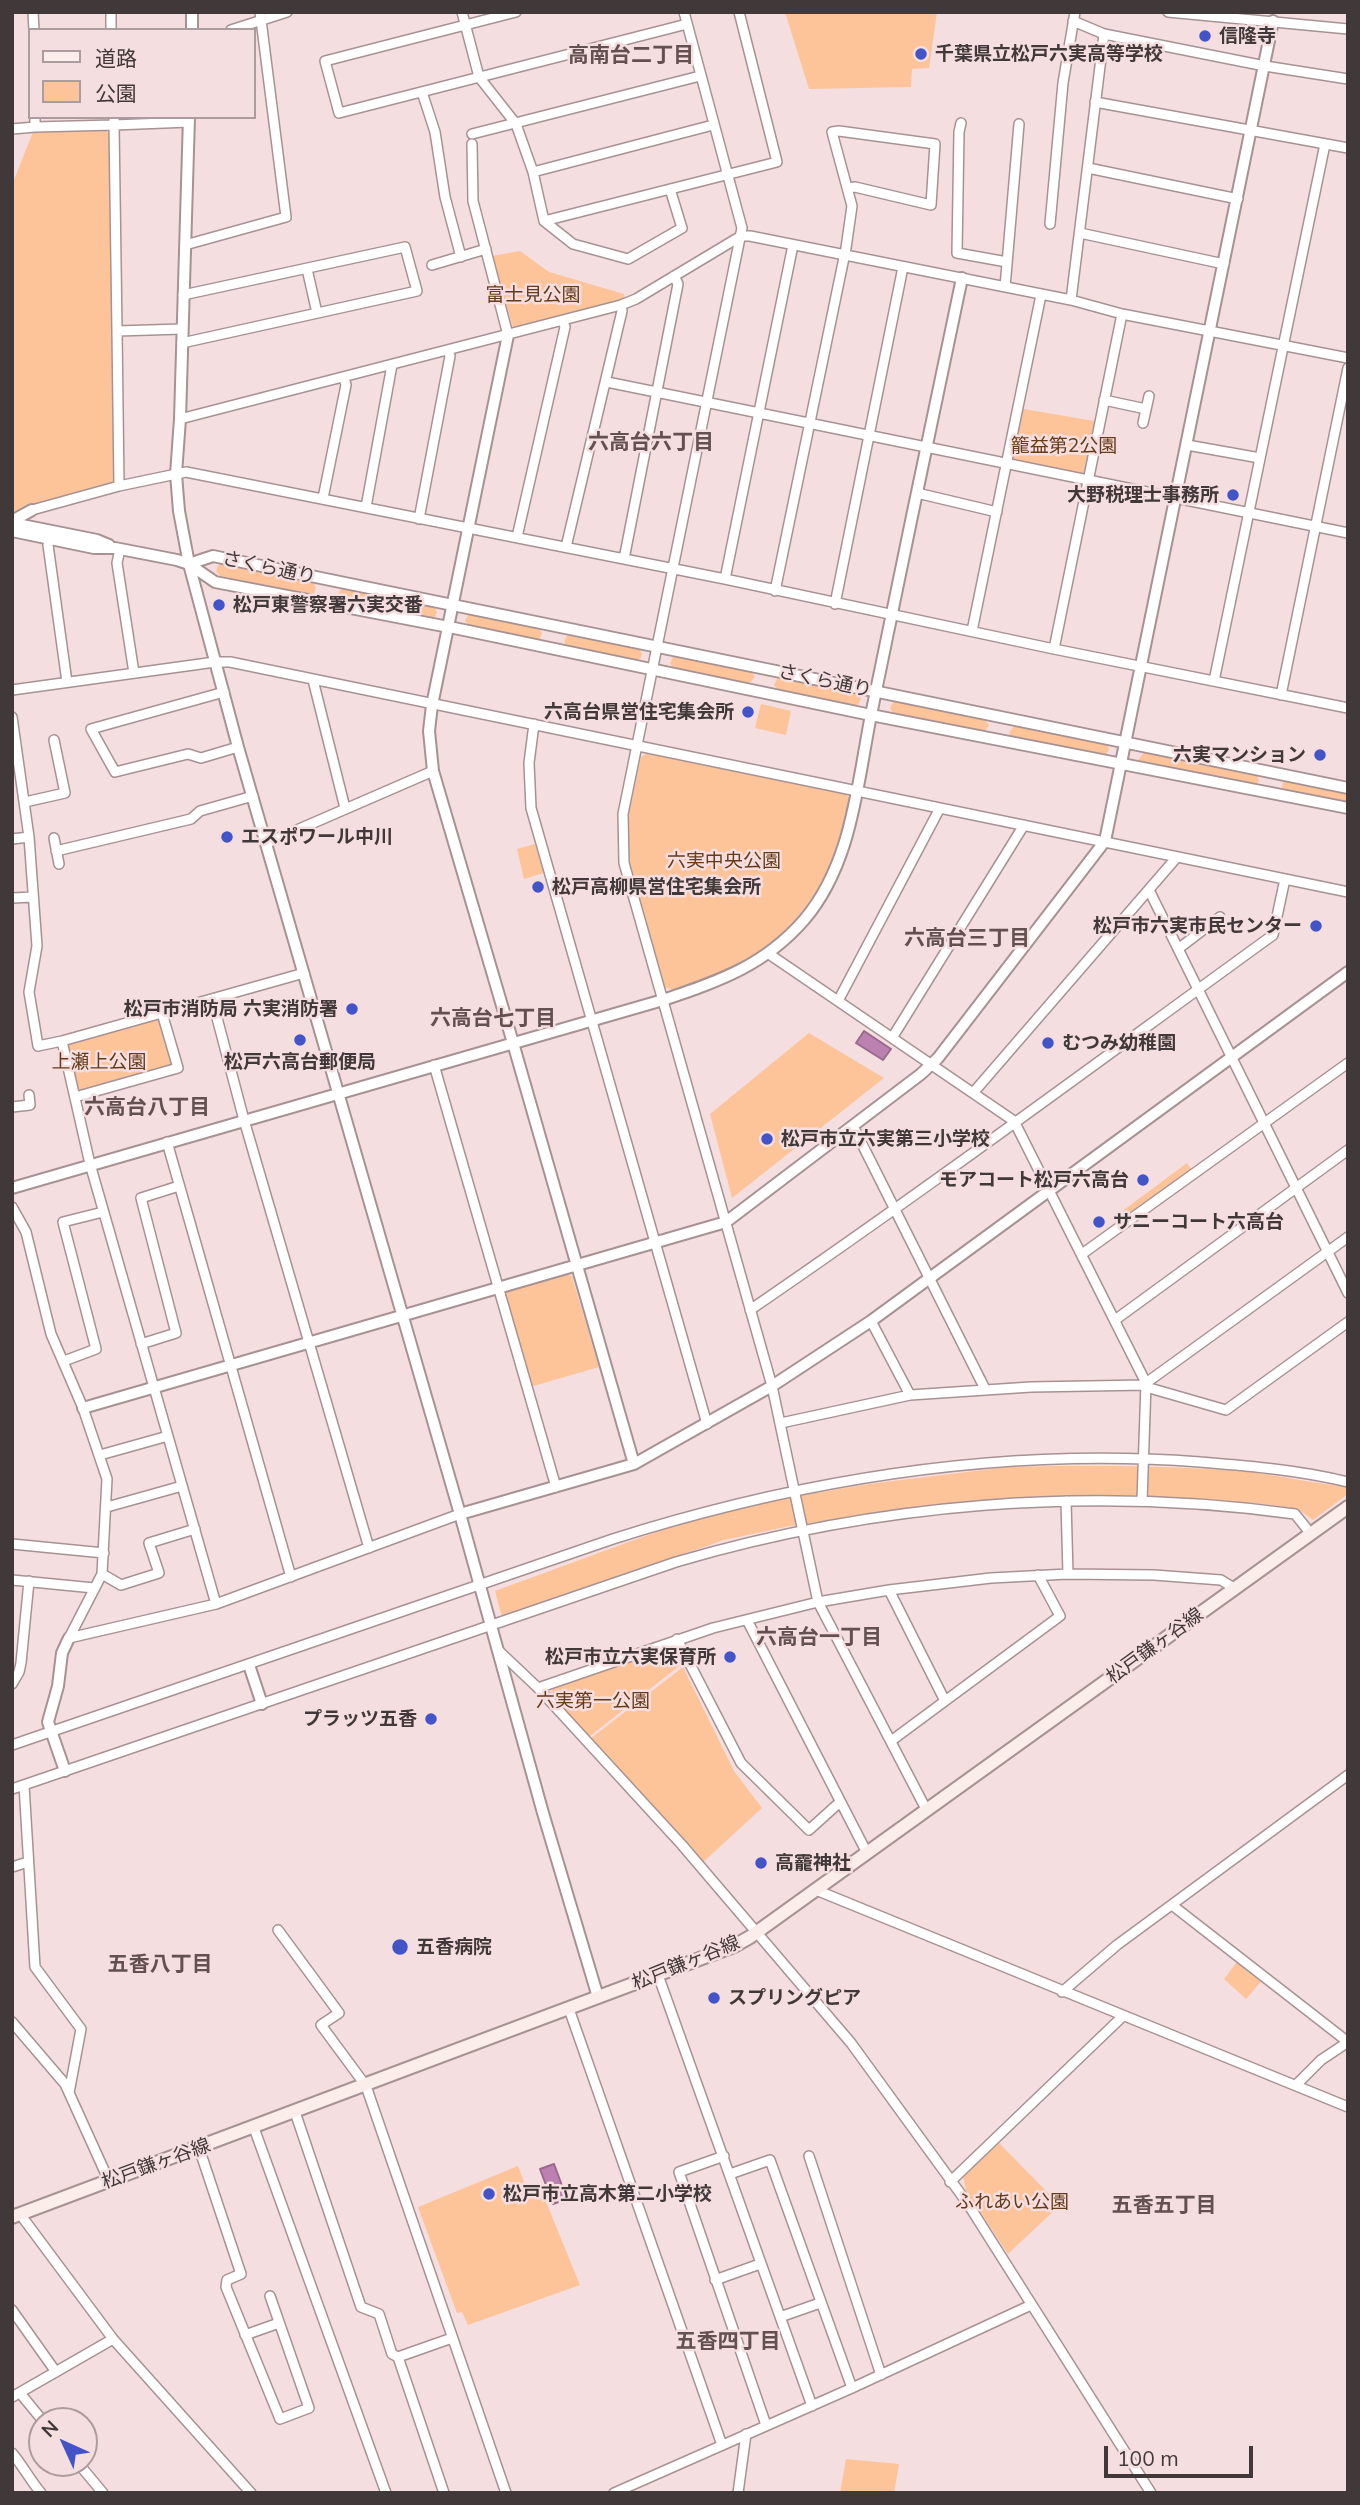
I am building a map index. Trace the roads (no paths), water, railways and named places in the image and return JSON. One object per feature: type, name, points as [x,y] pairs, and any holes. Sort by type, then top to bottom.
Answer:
[{"type":"main road","name":"松戸鎌ヶ谷線","points":[[16,2216],[734,1945],[757,1932],[927,1811],[1348,1507]]},
{"type":"street","points":[[235,28],[260,17],[287,12]]},
{"type":"street","points":[[462,12],[479,78],[516,124],[533,172],[544,221],[573,244],[628,259],[682,228],[670,189]]},
{"type":"street","points":[[516,12],[325,61],[339,113],[687,24]]},
{"type":"street","points":[[684,12],[742,228],[624,814],[624,863],[772,1386],[818,1602],[927,1811]]},
{"type":"street","points":[[544,221],[777,162],[739,12]]},
{"type":"street","points":[[1168,12],[1348,29]]},
{"type":"street","points":[[185,245],[286,217],[260,17]]},
{"type":"street","points":[[1050,224],[1063,83],[1074,17],[1104,34],[1265,66],[1348,79]]},
{"type":"street","points":[[83,1408],[726,1222],[931,1064],[1105,841],[1273,21]]},
{"type":"street","points":[[1071,300],[1104,34]]},
{"type":"street","points":[[472,134],[700,76]]},
{"type":"street","points":[[422,92],[435,132],[445,197],[461,257]]},
{"type":"street","points":[[1095,102],[1348,148]]},
{"type":"street","points":[[12,129],[35,122],[189,120],[176,474],[179,511],[189,564],[238,747],[598,1997]]},
{"type":"street","points":[[114,121],[119,486]]},
{"type":"street","points":[[961,123],[957,253],[1007,262]]},
{"type":"street","points":[[1005,287],[1019,124]]},
{"type":"street","points":[[533,172],[713,125]]},
{"type":"street","points":[[775,591],[852,205],[832,132],[935,144],[931,205],[855,187],[848,188]]},
{"type":"street","points":[[472,144],[472,201],[508,335],[432,705],[429,731],[433,771],[634,1464]]},
{"type":"street","points":[[1214,681],[1325,145]]},
{"type":"street","points":[[1088,168],[1238,198]]},
{"type":"street","points":[[1080,233],[1224,264]]},
{"type":"street","points":[[180,419],[621,305],[636,299],[741,236],[962,278],[1071,300],[1122,314],[1348,358]]},
{"type":"street","points":[[725,579],[793,245]]},
{"type":"street","points":[[182,343],[417,291],[405,247],[183,295]]},
{"type":"street","points":[[432,265],[486,249]]},
{"type":"street","points":[[835,604],[902,267]]},
{"type":"street","points":[[307,269],[317,313]]},
{"type":"street","points":[[624,559],[678,284],[674,276]]},
{"type":"street","points":[[12,1188],[663,1000],[724,980],[769,954],[804,919],[824,890],[840,858],[857,791],[962,278]]},
{"type":"street","points":[[972,631],[1041,295]]},
{"type":"street","points":[[566,547],[607,382],[621,305]]},
{"type":"street","points":[[1054,649],[1122,314]]},
{"type":"street","points":[[517,537],[565,327],[563,321]]},
{"type":"street","points":[[117,331],[182,329]]},
{"type":"street","points":[[419,519],[450,356],[448,350]]},
{"type":"street","points":[[366,507],[392,365]]},
{"type":"street","points":[[1281,695],[1348,368]]},
{"type":"street","points":[[323,498],[346,385],[344,378]]},
{"type":"street","points":[[607,382],[1348,533]]},
{"type":"street","points":[[1143,423],[1149,396]]},
{"type":"street","points":[[1104,400],[1146,409]]},
{"type":"street","points":[[1187,445],[1260,458]]},
{"type":"street","points":[[12,522],[32,510],[119,486],[186,472],[725,579],[835,604],[1347,708],[1348,696]]},
{"type":"street","points":[[917,494],[997,512]]},
{"type":"street","points":[[30,527],[27,521],[32,510]]},
{"type":"street","points":[[12,522],[97,540],[118,549]]},
{"type":"street","points":[[12,531],[189,564]]},
{"type":"street","points":[[50,539],[48,545],[67,682]]},
{"type":"street","points":[[118,549],[117,563],[134,673]]},
{"type":"street","name":"さくら通り","points":[[189,564],[213,556],[1348,788]]},
{"type":"street","name":"さくら通り","points":[[189,564],[215,582],[1348,808]]},
{"type":"street","points":[[12,690],[230,662],[1348,891]]},
{"type":"street","points":[[313,680],[345,808]]},
{"type":"street","points":[[224,692],[91,729],[115,772],[188,754],[201,758],[238,747]]},
{"type":"street","points":[[12,717],[29,837],[37,946],[29,992],[38,1046],[304,973]]},
{"type":"street","points":[[534,724],[529,763],[531,807],[707,1424]]},
{"type":"street","points":[[25,802],[65,793],[54,740]]},
{"type":"street","points":[[267,843],[433,771]]},
{"type":"street","points":[[56,850],[191,820],[200,811],[253,796]]},
{"type":"street","points":[[838,1001],[940,808]]},
{"type":"street","points":[[892,1038],[1024,825]]},
{"type":"street","points":[[12,839],[29,837]]},
{"type":"street","points":[[54,838],[59,864]]},
{"type":"street","points":[[973,1093],[1177,857]]},
{"type":"street","points":[[750,1310],[895,1210],[1273,935],[1285,878]]},
{"type":"street","points":[[1149,890],[1348,1293]]},
{"type":"street","points":[[12,898],[33,897]]},
{"type":"street","points":[[1178,949],[1220,917]]},
{"type":"street","points":[[769,954],[1014,1121],[1146,1385],[1142,1501]]},
{"type":"street","points":[[69,1639],[216,1604],[460,1514],[634,1464],[772,1386],[871,1321],[1348,972]]},
{"type":"street","points":[[212,999],[244,1119],[369,1548]]},
{"type":"street","points":[[75,1097],[178,1068],[162,1013]]},
{"type":"street","points":[[62,1041],[103,1212],[216,1604]]},
{"type":"street","points":[[1082,1254],[1348,1063]]},
{"type":"street","points":[[434,1065],[556,1488]]},
{"type":"street","points":[[12,1107],[30,1105],[29,1095]]},
{"type":"street","points":[[853,1126],[985,1389]]},
{"type":"street","points":[[167,1143],[291,1577]]},
{"type":"street","points":[[1115,1320],[1348,1150]]},
{"type":"street","points":[[141,1344],[176,1333],[141,1199],[179,1186]]},
{"type":"street","points":[[12,1207],[26,1232],[51,1334],[83,1408],[107,1479],[102,1574],[62,1653],[58,1686],[48,1722],[65,1771]]},
{"type":"street","points":[[64,1361],[96,1349],[63,1222],[103,1212]]},
{"type":"street","points":[[1146,1385],[1348,1237]]},
{"type":"street","points":[[871,1321],[910,1395]]},
{"type":"street","points":[[781,1423],[910,1395],[985,1389],[1146,1385],[1226,1410],[1348,1322]]},
{"type":"street","points":[[100,1455],[168,1436]]},
{"type":"street","points":[[12,1745],[676,1519],[795,1490],[869,1476],[954,1466],[1070,1460],[1222,1464],[1348,1482]]},
{"type":"street","points":[[107,1507],[182,1486]]},
{"type":"street","points":[[1066,1501],[1068,1574]]},
{"type":"street","points":[[12,1790],[688,1559],[804,1530],[947,1508],[1066,1501],[1142,1501],[1295,1514],[1311,1534]]},
{"type":"street","points":[[102,1574],[121,1585],[159,1573],[149,1543],[195,1529]]},
{"type":"street","points":[[12,1544],[104,1553]]},
{"type":"street","points":[[538,1688],[677,1639],[818,1602],[889,1590],[991,1578],[1068,1574],[1154,1575],[1221,1580],[1234,1588]]},
{"type":"street","points":[[891,1741],[1060,1616],[1038,1575]]},
{"type":"street","points":[[12,1580],[94,1588]]},
{"type":"street","points":[[12,1684],[19,1672],[17,1643],[29,1581]]},
{"type":"street","points":[[889,1590],[945,1701]]},
{"type":"street","points":[[747,1620],[867,1853]]},
{"type":"street","points":[[677,1639],[741,1763],[809,1830],[840,1802]]},
{"type":"street","points":[[499,1651],[538,1688],[682,1845],[851,2043],[968,2204],[1151,2493]]},
{"type":"street","points":[[249,1665],[262,1704]]},
{"type":"street","points":[[1062,1992],[1103,1955],[1348,1775]]},
{"type":"street","points":[[24,1785],[35,1967],[81,2029],[69,2093]]},
{"type":"street","points":[[12,1867],[28,1862]]},
{"type":"street","points":[[816,1890],[1348,2107]]},
{"type":"street","points":[[1172,1905],[1348,2042],[1321,2060],[1296,2085]]},
{"type":"street","points":[[278,1930],[339,2012],[321,2025],[366,2086],[506,2493]]},
{"type":"street","points":[[658,1975],[812,2406]]},
{"type":"street","points":[[569,2009],[722,2445]]},
{"type":"street","points":[[950,2182],[1123,2016]]},
{"type":"street","points":[[13,2026],[65,2084],[109,2181]]},
{"type":"street","points":[[295,2112],[361,2308],[379,2314],[392,2354],[398,2357],[444,2493]]},
{"type":"street","points":[[254,2128],[386,2493]]},
{"type":"street","points":[[199,2148],[241,2274],[228,2280],[226,2287],[280,2419],[309,2408],[270,2296]]},
{"type":"street","points":[[724,2156],[679,2172],[766,2425]]},
{"type":"street","points":[[809,2156],[881,2375]]},
{"type":"street","points":[[730,2174],[770,2160],[852,2388]]},
{"type":"street","points":[[16,2216],[113,2339],[251,2493]]},
{"type":"street","points":[[715,2280],[760,2264]]},
{"type":"street","points":[[780,2318],[820,2303]]},
{"type":"street","points":[[614,2493],[881,2375],[1031,2305]]},
{"type":"street","points":[[12,2310],[56,2372]]},
{"type":"street","points":[[245,2335],[279,2323]]},
{"type":"street","points":[[398,2357],[452,2338]]},
{"type":"street","points":[[16,2395],[113,2339]]},
{"type":"street","points":[[738,2493],[746,2434]]},
{"type":"street","points":[[12,2453],[41,2493]]},
{"type":"street","points":[[90,2477],[103,2493]]},
{"type":"place","name":"信隆寺","points":[[1205,36]]},
{"type":"place","name":"千葉県立松戸六実高等学校","points":[[921,54]]},
{"type":"place","name":"大野税理士事務所","points":[[1233,495]]},
{"type":"place","name":"松戸東警察署六実交番","points":[[219,605]]},
{"type":"place","name":"六高台県営住宅集会所","points":[[748,712]]},
{"type":"place","name":"六実マンション","points":[[1320,755]]},
{"type":"place","name":"エスポワール中川","points":[[227,837]]},
{"type":"place","name":"松戸高柳県営住宅集会所","points":[[538,887]]},
{"type":"place","name":"松戸市六実市民センター","points":[[1316,926]]},
{"type":"place","name":"松戸市消防局 六実消防署","points":[[352,1009]]},
{"type":"place","name":"松戸六高台郵便局","points":[[300,1040]]},
{"type":"place","name":"むつみ幼稚園","points":[[1048,1043]]},
{"type":"place","name":"松戸市立六実第三小学校","points":[[767,1139]]},
{"type":"place","name":"モアコート松戸六高台","points":[[1143,1180]]},
{"type":"place","name":"サニーコート六高台","points":[[1099,1222]]},
{"type":"place","name":"松戸市立六実保育所","points":[[730,1657]]},
{"type":"place","name":"プラッツ五香","points":[[431,1719]]},
{"type":"place","name":"高靇神社","points":[[761,1863]]},
{"type":"place","name":"五香病院","points":[[400,1947]]},
{"type":"place","name":"スプリングピア","points":[[714,1998]]},
{"type":"place","name":"松戸市立高木第二小学校","points":[[489,2194]]},
{"type":"district","name":"高南台二丁目","points":[[631,56]]},
{"type":"district","name":"六高台六丁目","points":[[651,443]]},
{"type":"district","name":"六高台三丁目","points":[[967,939]]},
{"type":"district","name":"六高台七丁目","points":[[493,1019]]},
{"type":"district","name":"六高台八丁目","points":[[147,1108]]},
{"type":"district","name":"六高台一丁目","points":[[819,1638]]},
{"type":"district","name":"五香八丁目","points":[[160,1965]]},
{"type":"district","name":"五香五丁目","points":[[1164,2206]]},
{"type":"district","name":"五香四丁目","points":[[728,2342]]},
{"type":"park label","name":"富士見公園","points":[[533,295]]},
{"type":"park label","name":"籠益第2公園","points":[[1064,446]]},
{"type":"park label","name":"六実中央公園","points":[[724,861]]},
{"type":"park label","name":"上瀬上公園","points":[[99,1062]]},
{"type":"park label","name":"六実第一公園","points":[[593,1701]]},
{"type":"park label","name":"ふれあい公園","points":[[1012,2202]]}]
